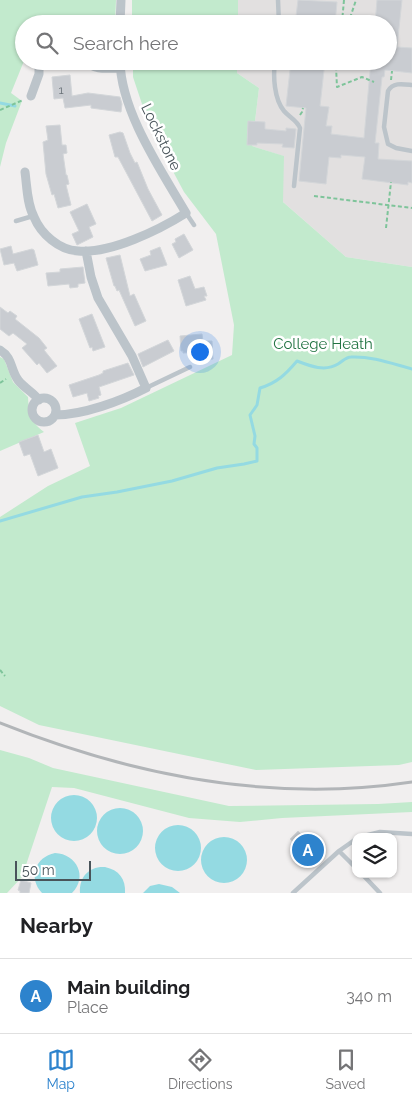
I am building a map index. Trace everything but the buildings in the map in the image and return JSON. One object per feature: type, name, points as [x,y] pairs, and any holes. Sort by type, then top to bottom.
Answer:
[{"type":"street","points":[[120,15],[121,0]]},
{"type":"street","points":[[31,96],[39,70]]},
{"type":"street","name":"Lockstone","points":[[121,70],[130,104],[144,140],[186,213]]},
{"type":"street","points":[[25,172],[28,199],[33,216],[44,233],[53,241],[73,250],[86,251],[124,243],[150,234],[186,213]]},
{"type":"street","points":[[55,415],[81,413],[146,388],[132,356],[98,298],[91,277],[86,251]]},
{"type":"street","points":[[0,350],[9,357],[19,381],[33,392],[38,400]]},
{"type":"street","points":[[46,398],[53,402],[56,408],[55,415],[52,419],[41,422],[35,417],[32,410],[38,400],[46,398]]},
{"type":"lane","points":[[278,0],[279,15]]},
{"type":"lane","points":[[274,70],[274,81],[281,107],[296,121],[300,128],[294,186]]},
{"type":"lane","points":[[412,85],[398,84],[390,87],[384,127],[388,144],[396,148],[412,151]]},
{"type":"lane","name":"Lockstone","points":[[186,213],[194,224]]},
{"type":"lane","points":[[16,221],[33,216]]},
{"type":"lane","points":[[146,388],[190,367]]},
{"type":"lane","points":[[376,833],[396,833]]},
{"type":"lane","points":[[397,833],[412,834]]},
{"type":"lane","points":[[293,893],[339,851],[352,842]]},
{"type":"lane","points":[[339,851],[352,864]]},
{"type":"lane","points":[[366,878],[380,893]]},
{"type":"path","points":[[343,15],[344,0]]},
{"type":"path","points":[[351,15],[356,0]]},
{"type":"path","points":[[336,70],[337,87],[362,77],[374,82]]},
{"type":"path","points":[[0,110],[16,103]]},
{"type":"path","points":[[386,228],[392,182]]},
{"type":"path","points":[[314,196],[412,208]]},
{"type":"path","points":[[0,670],[5,676]]},
{"type":"shaded area","points":[[238,0],[412,0],[412,267],[346,257],[282,201],[283,156],[252,146],[259,88],[237,73],[237,70],[397,70],[397,15],[238,15]]},
{"type":"green space","points":[[0,0],[116,0],[115,15],[15,15],[15,70],[20,70],[11,93],[22,101],[6,143],[0,167]]},
{"type":"green space","points":[[132,0],[238,0],[238,15],[132,15]]},
{"type":"green space","name":"College Heath","points":[[133,70],[237,70],[237,73],[259,88],[252,146],[284,156],[283,202],[346,257],[412,267],[412,762],[399,765],[256,770],[39,725],[0,706],[0,517],[48,486],[90,466],[75,423],[121,408],[232,355],[234,325],[216,234],[184,192],[150,128],[133,77]]},
{"type":"green space","points":[[0,357],[4,359],[13,382],[28,397],[31,417],[44,432],[0,451]]},
{"type":"green space","points":[[0,750],[29,758],[53,768],[229,806],[412,802],[412,812],[282,818],[240,822],[189,818],[74,788],[52,787],[22,877],[7,893],[0,893]]},
{"type":"water","points":[[74,795],[87,799],[93,805],[97,818],[93,831],[87,837],[74,841],[61,837],[55,831],[51,818],[55,805],[61,799]]},
{"type":"water","points":[[120,808],[133,812],[139,818],[143,831],[139,844],[133,850],[120,854],[107,850],[101,844],[97,831],[101,818],[107,812]]},
{"type":"water","points":[[178,825],[191,829],[197,835],[201,848],[197,861],[191,867],[178,871],[165,867],[159,861],[155,848],[159,835],[165,829]]},
{"type":"water","points":[[224,837],[237,841],[243,847],[247,860],[243,873],[237,879],[224,883],[211,879],[205,873],[201,860],[205,847],[211,841]]},
{"type":"water","points":[[55,853],[69,857],[78,867],[79,880],[77,887],[72,893],[42,893],[35,881],[38,863],[48,855]]},
{"type":"water","points":[[105,867],[114,870],[121,876],[125,893],[80,893],[83,877],[94,868]]},
{"type":"water","points":[[159,884],[172,887],[180,893],[143,893],[150,886]]},
{"type":"waterway","points":[[0,103],[15,106]]},
{"type":"waterway","points":[[0,521],[82,497],[172,481],[217,468],[257,461],[257,448],[254,444],[255,436],[250,415],[257,405],[260,388],[281,378],[297,361],[312,366],[328,368],[348,358],[359,357],[412,369]]},
{"type":"railway","points":[[0,723],[100,757],[202,780],[254,786],[307,789],[359,788],[412,782]]},
{"type":"place","name":"Main building","points":[[308,850]]}]
